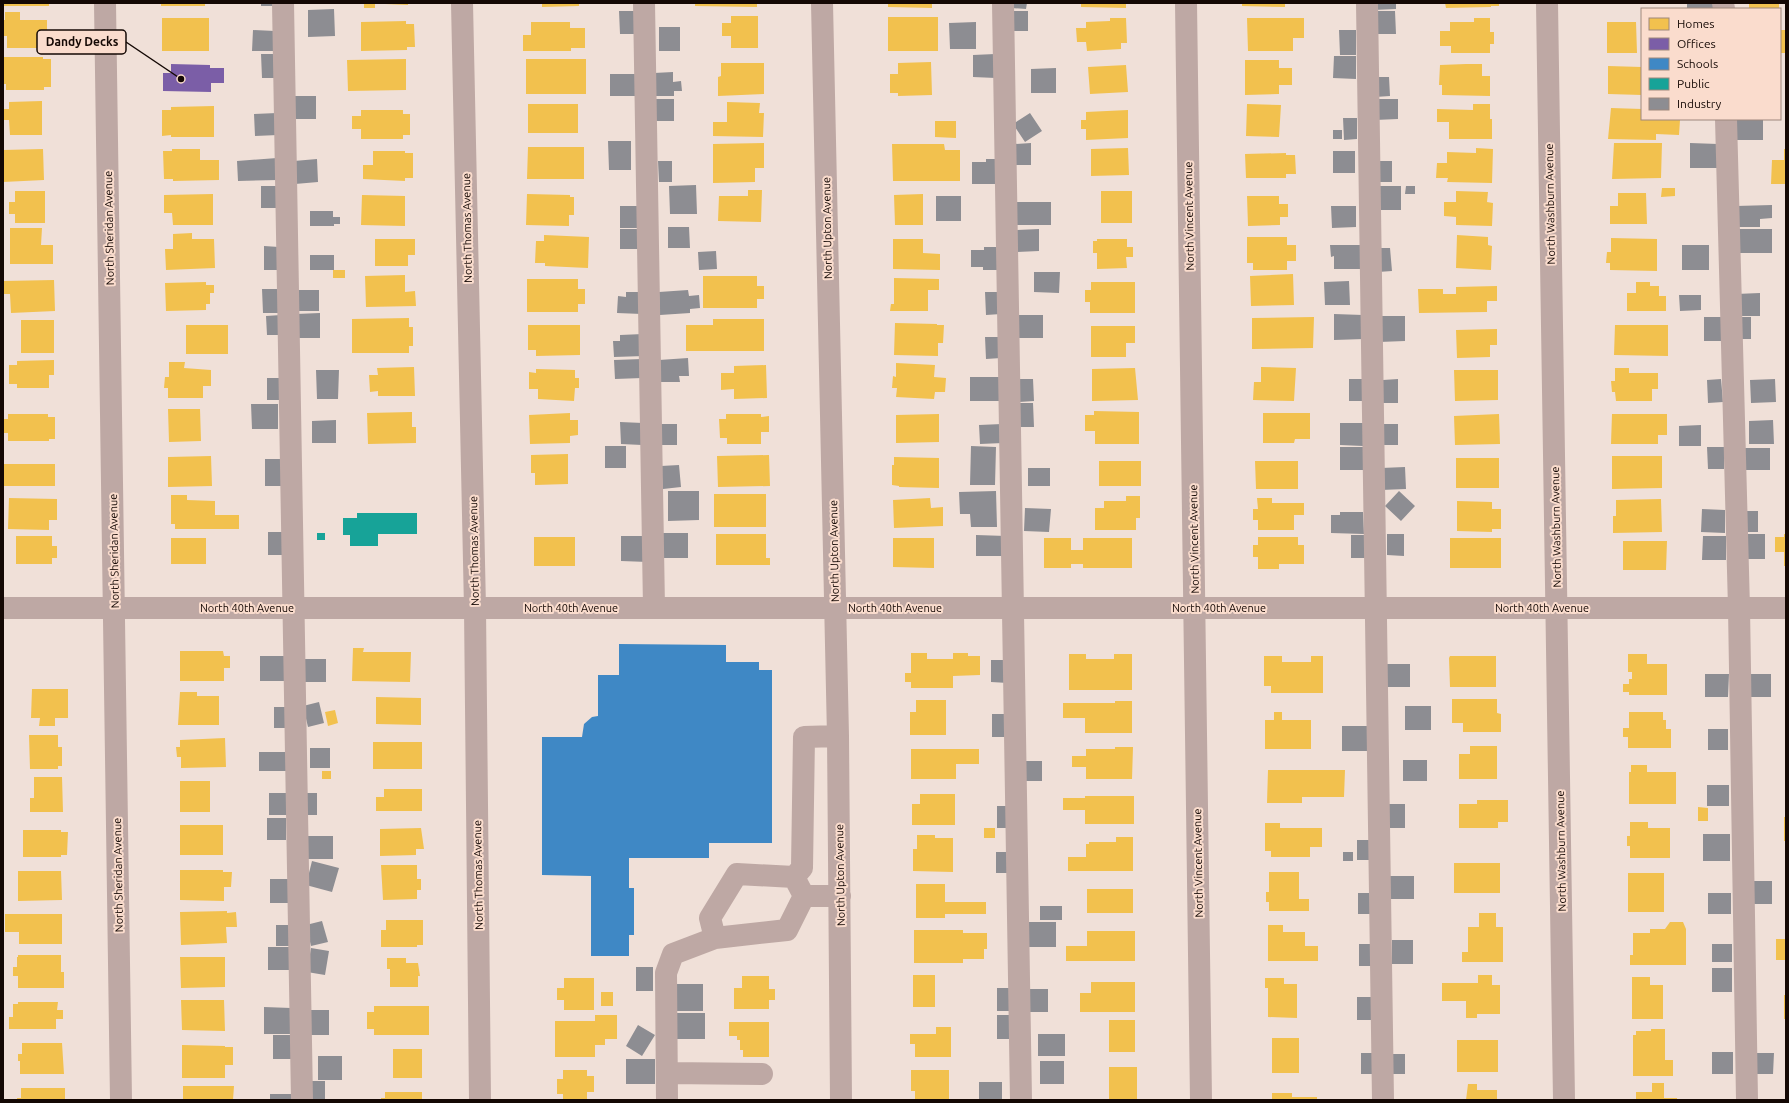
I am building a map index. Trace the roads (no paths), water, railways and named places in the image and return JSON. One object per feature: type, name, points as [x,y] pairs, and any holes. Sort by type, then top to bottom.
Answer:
[{"type":"street","name":"North Sheridan Avenue","points":[[105,3],[121,1100]]},
{"type":"street","points":[[283,3],[302,1100]]},
{"type":"street","name":"North Thomas Avenue","points":[[462,3],[475,608],[480,1100]]},
{"type":"street","points":[[644,3],[654,608]]},
{"type":"street","name":"North Upton Avenue","points":[[822,3],[838,736],[841,1100]]},
{"type":"street","points":[[1003,3],[1021,1100]]},
{"type":"street","name":"North Vincent Avenue","points":[[1186,3],[1201,1100]]},
{"type":"street","points":[[1367,3],[1383,1100]]},
{"type":"street","name":"North Washburn Avenue","points":[[1547,3],[1564,1100]]},
{"type":"street","points":[[1726,120],[1739,608],[1747,1100]]},
{"type":"street","name":"North 40th Avenue","points":[[3,608],[1786,608]]},
{"type":"street","points":[[667,1100],[668,1073],[666,973],[674,954],[715,938],[787,930],[799,887],[802,868],[804,737],[838,736]]},
{"type":"street","points":[[715,938],[710,918],[737,874],[840,896]]},
{"type":"street","points":[[668,1073],[762,1074]]},
{"type":"place","name":"Dandy Decks","points":[[181,79]]}]
